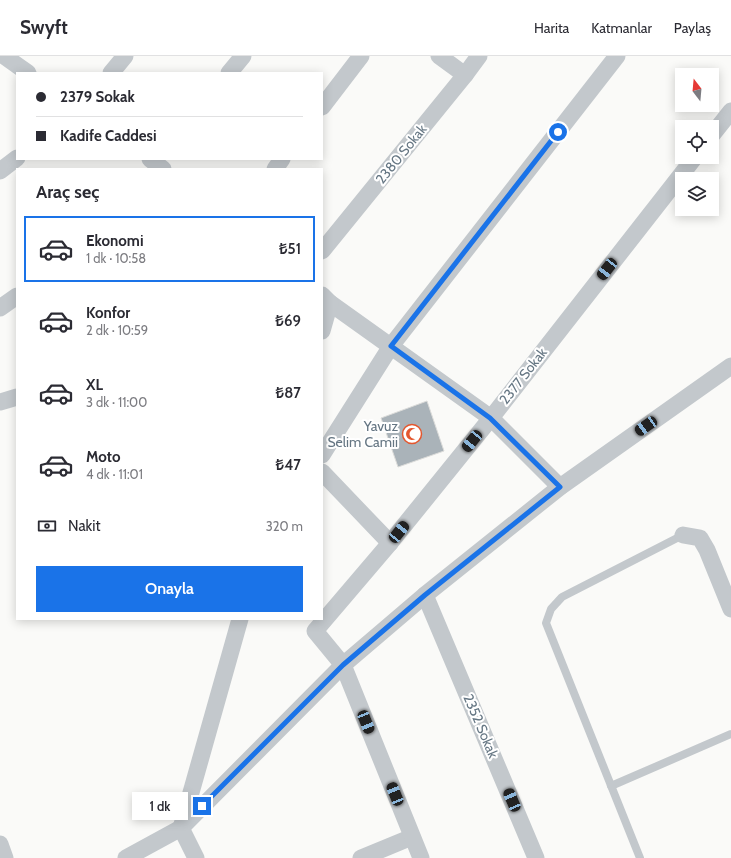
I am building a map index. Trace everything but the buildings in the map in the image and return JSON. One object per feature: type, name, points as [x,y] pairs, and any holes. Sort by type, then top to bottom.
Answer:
[{"type":"street","points":[[4,56],[27,72]]},
{"type":"street","points":[[112,72],[125,56]]},
{"type":"street","points":[[230,72],[243,56]]},
{"type":"street","points":[[323,106],[361,56]]},
{"type":"street","points":[[439,56],[465,75]]},
{"type":"street","name":"2380 Sokak","points":[[323,250],[479,56]]},
{"type":"street","points":[[323,453],[391,346],[617,56]]},
{"type":"street","points":[[719,126],[731,111]]},
{"type":"street","points":[[0,171],[16,159]]},
{"type":"street","name":"2377 Sokak","points":[[343,665],[315,632],[390,543],[690,164]]},
{"type":"street","points":[[0,308],[16,297]]},
{"type":"street","points":[[323,321],[325,301],[391,346],[490,418],[560,487]]},
{"type":"street","points":[[126,858],[180,828],[343,665],[425,595],[560,487],[731,366]]},
{"type":"street","points":[[0,402],[16,397]]},
{"type":"street","points":[[323,473],[390,543]]},
{"type":"street","points":[[683,535],[700,538],[707,550],[731,609]]},
{"type":"street","name":"2352 Sokak","points":[[425,595],[536,858]]},
{"type":"street","points":[[196,858],[180,828],[240,620]]},
{"type":"street","points":[[343,665],[421,858]]},
{"type":"street","points":[[360,858],[412,837]]},
{"type":"street","points":[[0,844],[5,858]]},
{"type":"lane","points":[[640,858],[546,623],[551,609],[562,597],[683,535]]},
{"type":"lane","points":[[611,786],[731,734]]},
{"type":"place","name":"Yavuz Selim Camii","points":[[412,434]]},
{"type":"route","points":[[202,806],[343,665],[425,595],[560,487],[490,418],[391,346],[558,132]]}]
